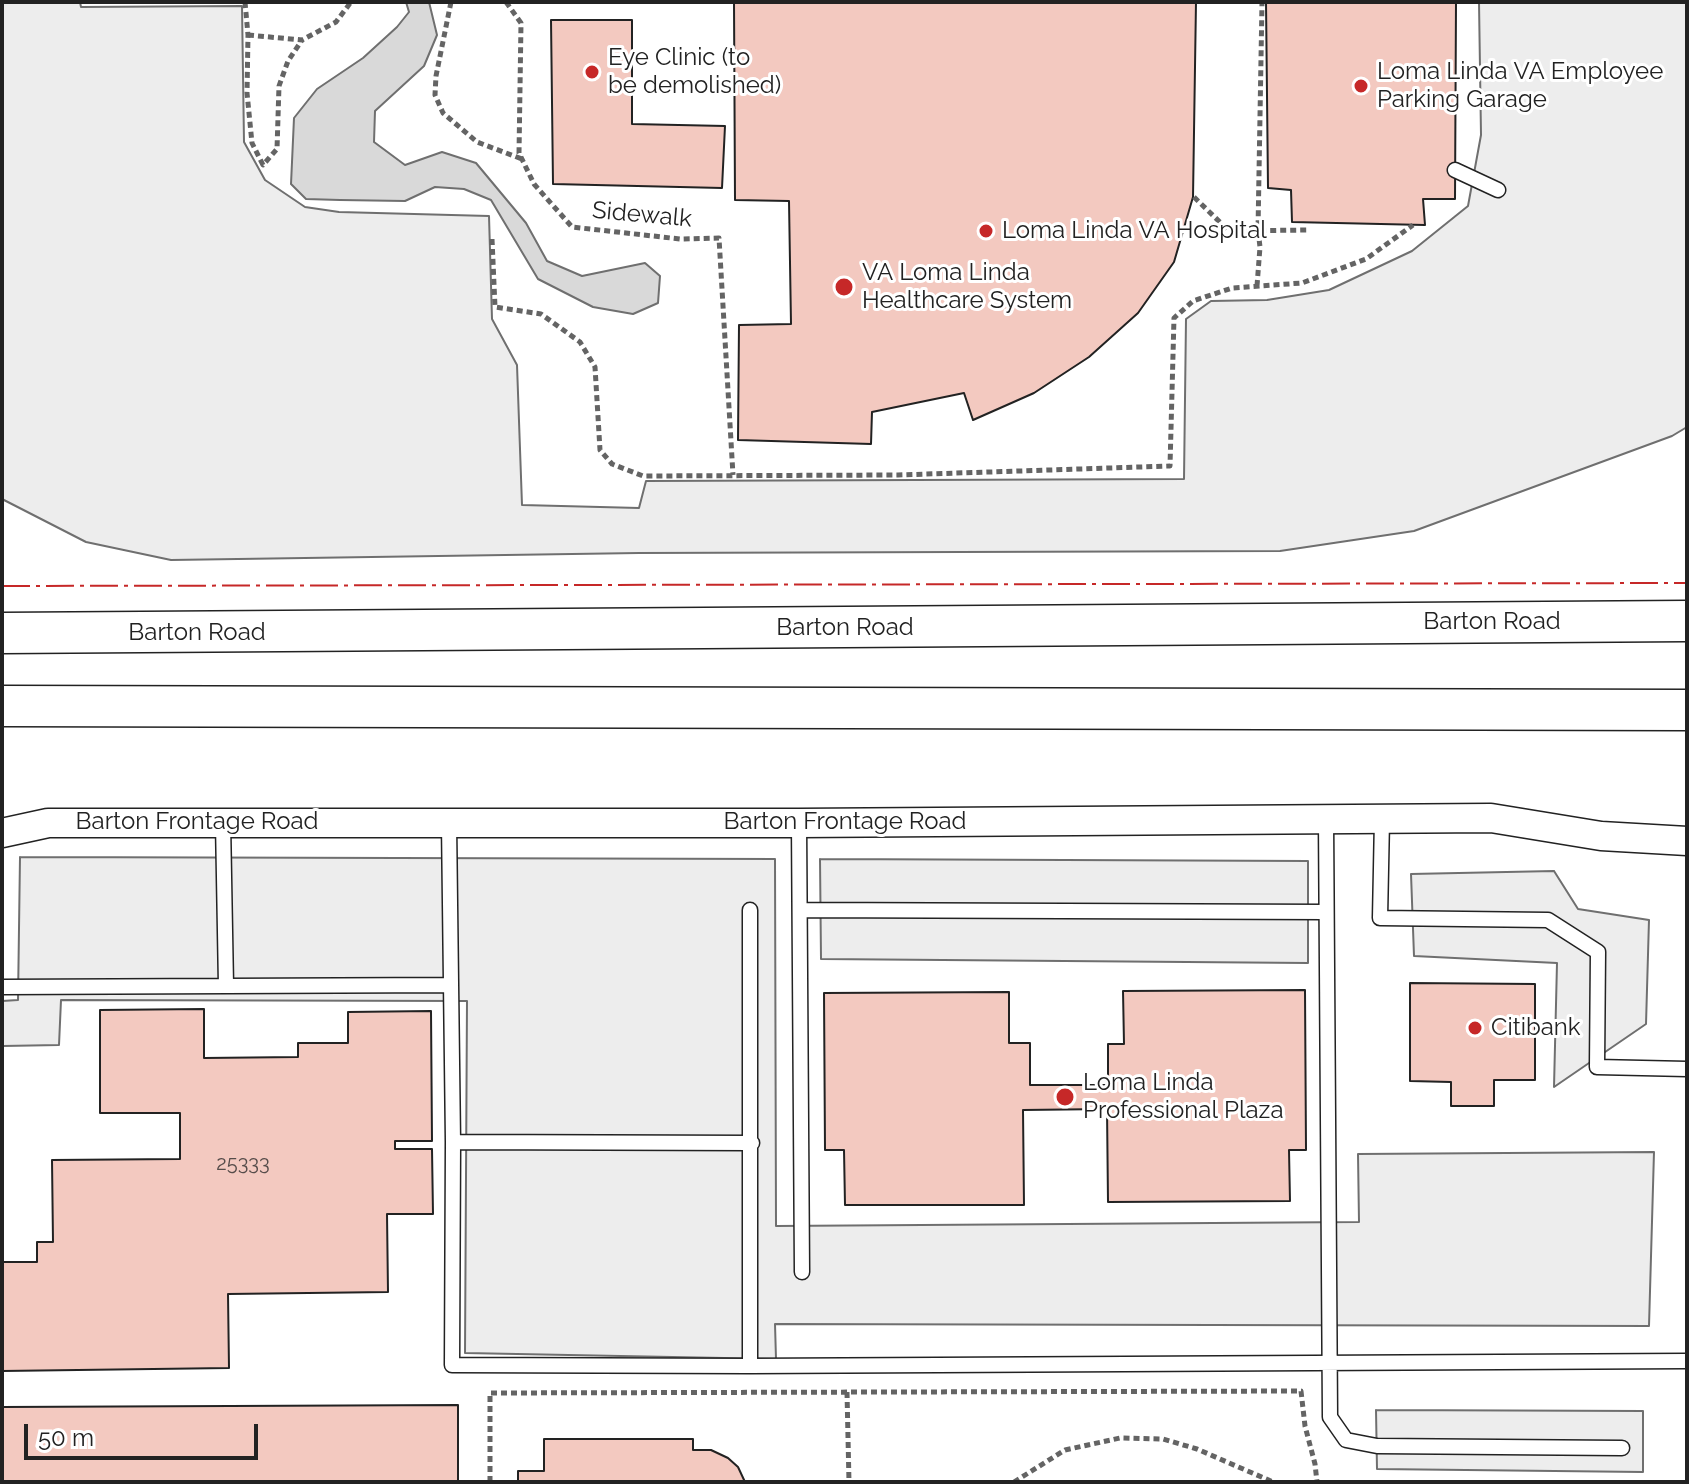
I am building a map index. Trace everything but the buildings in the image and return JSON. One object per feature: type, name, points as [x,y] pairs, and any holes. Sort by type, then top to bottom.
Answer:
[{"type":"main road","name":"Barton Road","points":[[2,633],[1687,621]]},
{"type":"main road","points":[[2,706],[1687,710]]},
{"type":"street","name":"Barton Frontage Road","points":[[2,833],[48,823],[799,823],[1491,818],[1601,836],[1687,841]]},
{"type":"lane","points":[[1455,170],[1498,190]]},
{"type":"lane","points":[[1326,819],[1330,1417],[1346,1440],[1377,1446],[1622,1448]]},
{"type":"lane","points":[[1382,819],[1380,918],[1548,920],[1598,952],[1597,1067],[1687,1069]]},
{"type":"lane","points":[[223,822],[226,986]]},
{"type":"lane","points":[[449,823],[452,1365],[1687,1361]]},
{"type":"lane","points":[[799,823],[802,1272]]},
{"type":"lane","points":[[750,910],[750,1366]]},
{"type":"lane","points":[[801,910],[1326,912]]},
{"type":"lane","points":[[2,987],[451,985]]},
{"type":"lane","points":[[453,1142],[752,1143]]},
{"type":"path","points":[[245,2],[247,93],[252,143],[263,165],[277,149],[279,86],[288,61],[302,40],[336,22],[351,2]]},
{"type":"path","points":[[451,2],[436,76],[435,95],[443,113],[477,142],[522,159]]},
{"type":"path","name":"Sidewalk","points":[[506,2],[521,23],[519,153],[534,184],[572,227],[680,239],[719,238],[733,475]]},
{"type":"path","points":[[1257,286],[1262,2]]},
{"type":"path","points":[[248,35],[302,40]]},
{"type":"path","points":[[1194,197],[1229,231],[1307,230]]},
{"type":"path","points":[[492,239],[495,307],[541,314],[580,342],[595,367],[600,450],[612,464],[643,476],[898,475],[1170,466],[1174,318],[1193,301],[1232,288],[1302,283],[1366,259],[1413,225]]},
{"type":"path","points":[[490,1482],[490,1393],[1301,1391],[1317,1482]]},
{"type":"path","points":[[847,1392],[849,1482]]},
{"type":"path","points":[[1014,1482],[1065,1450],[1120,1438],[1163,1439],[1197,1449],[1270,1481]]},
{"type":"shaded area","points":[[2,2],[80,2],[81,7],[242,6],[244,142],[265,180],[305,207],[339,212],[489,216],[492,319],[517,365],[522,505],[639,508],[646,481],[1184,479],[1186,319],[1211,301],[1267,300],[1329,290],[1412,251],[1468,206],[1481,135],[1479,2],[1687,2],[1687,427],[1672,436],[1414,531],[1280,551],[639,553],[171,560],[86,542],[2,499]]},
{"type":"shaded area","points":[[406,2],[429,2],[437,35],[424,66],[375,111],[374,142],[405,165],[442,152],[476,163],[526,223],[547,261],[582,276],[645,263],[660,276],[658,303],[633,314],[593,307],[538,279],[491,200],[464,189],[435,187],[405,201],[340,200],[306,199],[291,184],[294,118],[317,89],[363,58],[397,27],[409,12]]},
{"type":"shaded area","points":[[20,857],[775,859],[776,1226],[1359,1222],[1358,1154],[1654,1152],[1649,1326],[775,1324],[776,1359],[465,1353],[467,1001],[61,1000],[59,1045],[3,1046],[2,1052],[2,1001],[18,1000]]},
{"type":"shaded area","points":[[820,859],[1308,861],[1308,963],[821,959]]},
{"type":"shaded area","points":[[1554,871],[1578,909],[1649,920],[1646,1024],[1554,1087],[1557,963],[1414,956],[1411,874]]},
{"type":"shaded area","points":[[1376,1410],[1643,1411],[1643,1472],[1377,1469]]},
{"type":"power","points":[[2,586],[1687,583]]},
{"type":"place","name":"Eye Clinic (to be demolished)","points":[[592,72]]},
{"type":"place","name":"Loma Linda VA Employee Parking Garage","points":[[1361,86]]},
{"type":"place","name":"Loma Linda VA Hospital","points":[[986,231]]},
{"type":"place","name":"VA Loma Linda Healthcare System","points":[[844,287]]},
{"type":"place","name":"Citibank","points":[[1475,1028]]},
{"type":"place","name":"Loma Linda Professional Plaza","points":[[1065,1097]]}]
